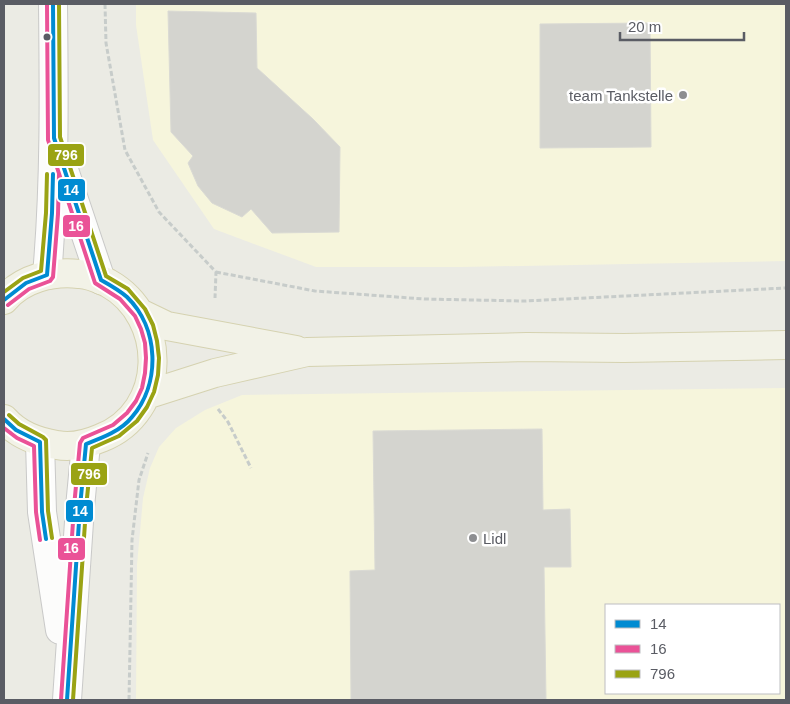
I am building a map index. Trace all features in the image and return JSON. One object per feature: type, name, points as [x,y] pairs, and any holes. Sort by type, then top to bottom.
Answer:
[{"type":"main road","points":[[4,300],[26,283],[47,275],[65,272],[84,274],[101,280],[117,288],[130,300],[140,314],[151,340],[153,366],[146,395],[132,417],[111,434],[86,444],[63,446],[40,442],[23,435],[4,419]]},
{"type":"main road","points":[[140,314],[167,326],[307,352]]},
{"type":"main road","points":[[146,395],[215,373],[307,352],[528,347],[624,348],[786,345]]},
{"type":"street","points":[[47,275],[52,213],[54,138],[53,4]]},
{"type":"street","points":[[54,138],[101,280]]},
{"type":"street","points":[[40,442],[42,512],[67,691]]},
{"type":"street","points":[[67,691],[86,444]]},
{"type":"path","points":[[216,272],[316,292],[424,299],[525,301],[786,288]]},
{"type":"path","points":[[216,406],[228,422],[251,468]]},
{"type":"shaded area","points":[[136,4],[786,4],[786,261],[461,267],[316,267],[214,229],[153,140],[136,25]]},
{"type":"shaded area","points":[[786,388],[786,700],[136,700],[137,565],[143,498],[150,468],[159,447],[176,428],[205,410],[242,395]]},
{"type":"building","points":[[168,11],[256,13],[257,68],[313,119],[340,147],[339,232],[272,233],[251,209],[242,217],[212,203],[198,186],[188,163],[193,156],[171,132]]},
{"type":"building","points":[[650,23],[651,147],[540,148],[540,24]]},
{"type":"building","name":"Lidl","points":[[542,429],[543,510],[570,509],[571,567],[544,567],[546,700],[351,700],[350,571],[375,570],[373,431]]},
{"type":"transit line","name":"16","points":[[47,4],[48,140],[95,283],[120,299],[135,316],[145,343],[146,358],[142,388],[136,401],[127,413],[113,425],[83,438],[80,443],[61,700]]},
{"type":"transit line","name":"14","points":[[53,4],[54,138],[101,280],[124,294],[138,310],[150,340],[152,356],[152,372],[148,388],[132,417],[117,430],[86,444],[67,700]]},
{"type":"transit line","name":"796","points":[[59,4],[60,137],[106,276],[128,289],[145,309],[153,325],[159,358],[154,392],[147,407],[137,421],[119,436],[92,448],[73,700]]},
{"type":"transit line","name":"796","points":[[4,292],[23,278],[41,271],[47,174]]},
{"type":"transit line","name":"14","points":[[4,300],[26,283],[47,275],[53,174]]},
{"type":"transit line","name":"16","points":[[8,305],[29,289],[50,281],[53,277],[59,174]]},
{"type":"transit line","name":"796","points":[[9,415],[19,424],[46,440],[48,511],[52,538]]},
{"type":"transit line","name":"14","points":[[4,419],[16,430],[40,442],[42,512],[46,539]]},
{"type":"transit line","name":"16","points":[[4,428],[17,438],[34,446],[36,512],[40,540]]},
{"type":"place","name":"team Tankstelle","points":[[683,95]]},
{"type":"place","name":"Lidl","points":[[473,538]]}]
